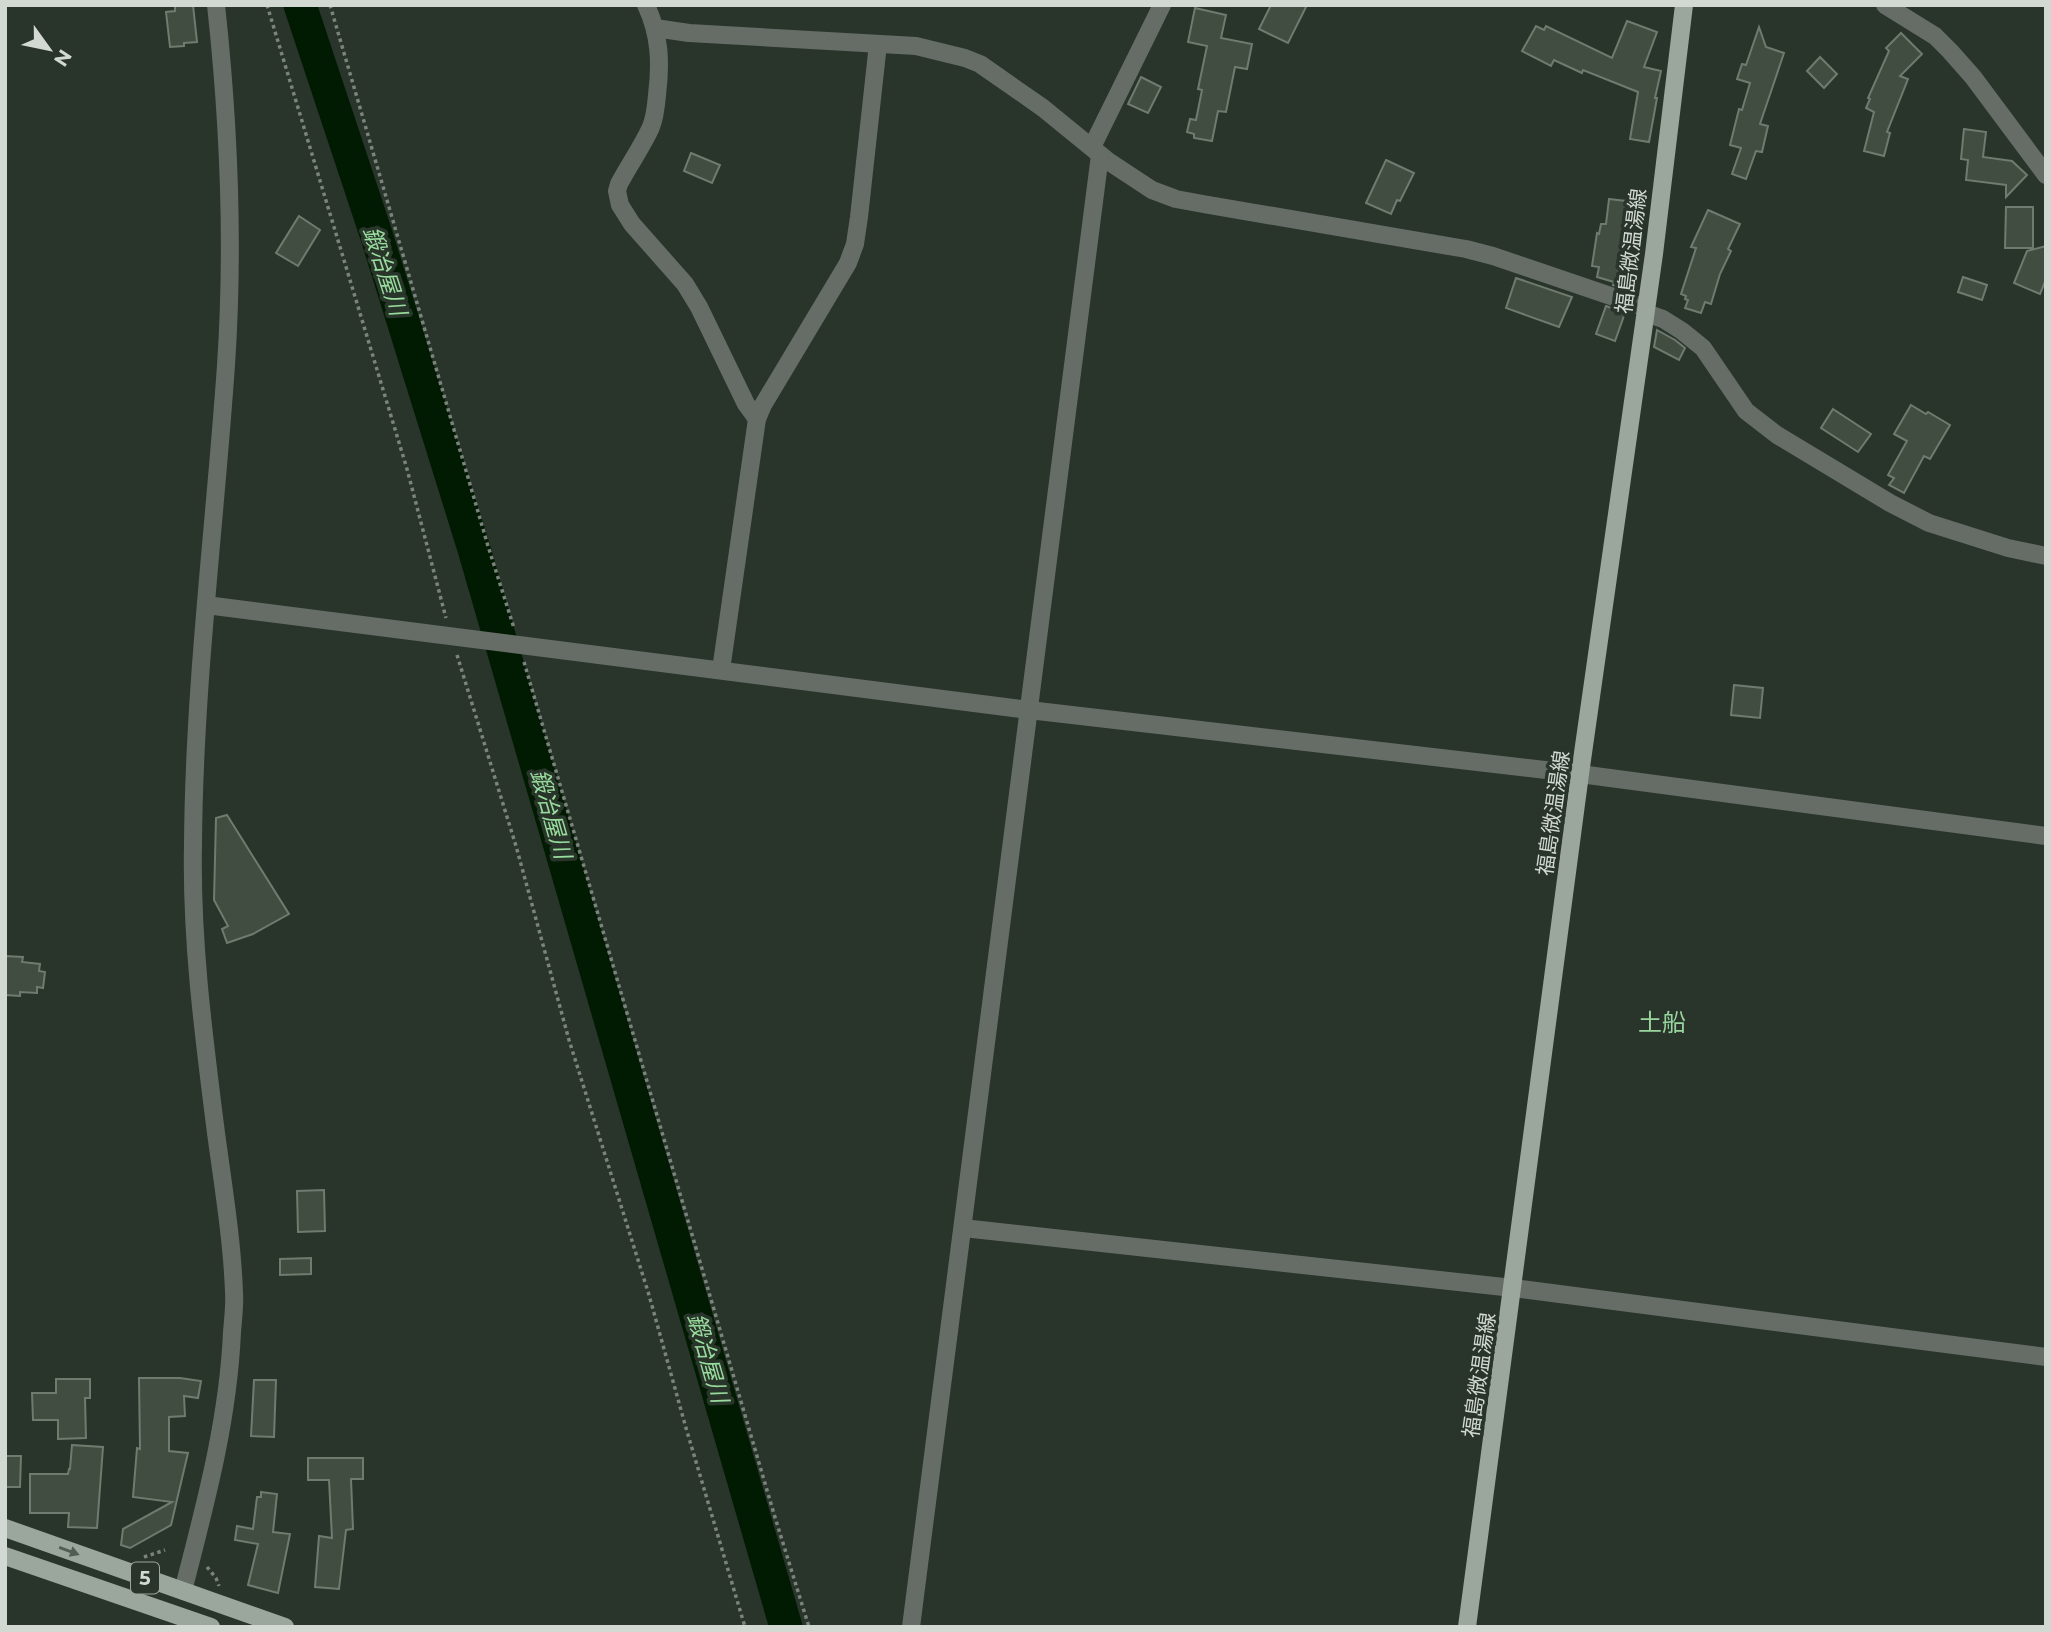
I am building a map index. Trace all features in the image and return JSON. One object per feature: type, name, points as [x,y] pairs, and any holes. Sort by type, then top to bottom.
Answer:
[{"type":"main road","name":"福島微温湯線","points":[[1467,1627],[1580,774],[1646,311],[1684,5]]},
{"type":"main road","name":"5","points":[[5,1528],[285,1627]]},
{"type":"main road","name":"5","points":[[5,1556],[176,1621],[211,1627]]},
{"type":"main road","points":[[176,1621],[183,1591]]},
{"type":"street","points":[[183,1591],[212,1480],[222,1427],[231,1365],[234,1294],[228,1224],[206,1054],[194,909],[192,847],[206,605],[226,362],[229,186],[224,81],[216,5]]},
{"type":"street","points":[[646,5],[656,28],[660,75],[656,112],[619,184],[617,191],[620,205],[632,224],[685,284],[746,404],[757,419]]},
{"type":"street","points":[[911,1627],[1029,710],[1096,151],[1162,5]]},
{"type":"street","points":[[1885,5],[1935,36],[1963,65],[2046,175]]},
{"type":"street","points":[[656,28],[689,33],[931,49],[980,64],[1152,190],[1175,199],[1466,249],[1493,256],[1646,311],[1682,331],[1703,348],[1745,411],[1787,442],[1929,523],[2008,548],[2046,556]]},
{"type":"street","points":[[721,670],[757,419],[852,256],[859,217],[878,44]]},
{"type":"street","points":[[206,605],[1029,710],[1580,774],[2046,836]]},
{"type":"street","points":[[963,1228],[1513,1288],[2046,1357]]},
{"type":"path","points":[[267,5],[407,469],[451,635],[516,846],[569,1040],[649,1295],[745,1627]]},
{"type":"path","points":[[330,5],[809,1627]]},
{"type":"path","points":[[139,1557],[147,1558],[164,1550]]},
{"type":"path","points":[[207,1567],[220,1588]]},
{"type":"building","points":[[175,5],[193,5],[197,42],[170,47],[166,12],[175,11]]},
{"type":"building","points":[[1271,5],[1307,5],[1288,43],[1259,29]]},
{"type":"building","points":[[1195,8],[1226,15],[1221,38],[1252,44],[1247,69],[1235,67],[1226,112],[1218,111],[1212,141],[1194,138],[1194,134],[1187,132],[1190,119],[1196,120],[1202,90],[1198,89],[1207,46],[1188,42]]},
{"type":"building","points":[[1627,21],[1657,32],[1644,67],[1661,71],[1649,142],[1630,139],[1638,92],[1583,70],[1582,73],[1554,60],[1551,66],[1522,51],[1536,26],[1544,30],[1546,26],[1612,58]]},
{"type":"building","points":[[1759,27],[1766,47],[1784,53],[1760,124],[1768,126],[1762,152],[1756,151],[1746,179],[1732,174],[1741,148],[1730,145],[1739,109],[1742,110],[1750,83],[1737,79],[1742,64],[1746,65]]},
{"type":"building","points":[[1901,33],[1922,54],[1900,76],[1908,79],[1887,132],[1890,133],[1884,156],[1864,151],[1874,112],[1866,108],[1889,51],[1886,48]]},
{"type":"building","points":[[1820,57],[1837,74],[1824,88],[1807,71]]},
{"type":"building","points":[[1141,77],[1161,87],[1148,113],[1128,104]]},
{"type":"building","points":[[1964,129],[1986,132],[1983,157],[2012,161],[2027,175],[2006,197],[2006,185],[1966,180],[1968,160],[1961,159]]},
{"type":"building","points":[[691,153],[720,165],[712,183],[684,171]]},
{"type":"building","points":[[1386,160],[1414,173],[1391,214],[1366,203]]},
{"type":"building","points":[[1609,199],[1635,202],[1626,269],[1631,270],[1625,289],[1613,285],[1614,282],[1597,277],[1599,267],[1592,266],[1597,233],[1599,234],[1601,224],[1606,224]]},
{"type":"building","points":[[2006,207],[2033,207],[2033,248],[2005,248]]},
{"type":"building","points":[[1708,210],[1740,224],[1728,249],[1731,251],[1720,274],[1711,304],[1705,302],[1701,313],[1685,308],[1688,300],[1681,294],[1696,248],[1691,247]]},
{"type":"building","points":[[299,216],[320,230],[298,266],[276,253]]},
{"type":"building","points":[[2046,246],[2046,279],[2040,294],[2014,283],[2027,251]]},
{"type":"building","points":[[1963,277],[1987,285],[1982,300],[1958,292]]},
{"type":"building","points":[[1516,278],[1572,297],[1559,327],[1506,308]]},
{"type":"building","points":[[1606,306],[1625,313],[1615,341],[1596,334]]},
{"type":"building","points":[[1657,330],[1685,348],[1679,360],[1654,347]]},
{"type":"building","points":[[1911,405],[1950,425],[1930,459],[1924,456],[1904,493],[1889,485],[1894,478],[1888,475],[1907,441],[1894,434]]},
{"type":"building","points":[[1833,409],[1871,434],[1858,452],[1821,428]]},
{"type":"building","points":[[1734,685],[1763,688],[1760,718],[1731,715]]},
{"type":"building","points":[[227,815],[289,914],[253,934],[227,943],[222,929],[228,926],[214,900],[216,818]]},
{"type":"building","points":[[5,956],[23,957],[22,962],[40,964],[39,971],[45,972],[43,988],[37,987],[37,993],[5,995]]},
{"type":"building","points":[[324,1190],[325,1231],[298,1232],[297,1191]]},
{"type":"building","points":[[311,1258],[311,1274],[280,1275],[280,1259]]},
{"type":"building","points":[[139,1378],[201,1381],[198,1398],[184,1396],[185,1416],[169,1417],[169,1451],[188,1453],[171,1525],[130,1548],[121,1545],[123,1529],[172,1502],[133,1497],[137,1448],[140,1449]]},
{"type":"building","points":[[56,1379],[90,1379],[90,1398],[85,1398],[86,1438],[58,1439],[58,1420],[33,1420],[32,1393],[56,1393]]},
{"type":"building","points":[[254,1380],[276,1380],[274,1437],[251,1436]]},
{"type":"building","points":[[72,1445],[103,1447],[97,1528],[68,1527],[69,1513],[30,1513],[30,1474],[68,1474]]},
{"type":"building","points":[[5,1456],[21,1456],[20,1487],[5,1487]]},
{"type":"building","points":[[308,1458],[363,1458],[363,1479],[351,1479],[353,1529],[346,1530],[339,1589],[315,1587],[319,1536],[332,1538],[329,1480],[308,1480]]},
{"type":"building","points":[[261,1492],[277,1494],[273,1532],[290,1534],[278,1593],[248,1585],[258,1544],[235,1540],[237,1526],[253,1529],[257,1497],[261,1497]]},
{"type":"waterway","name":"鍛冶屋川","points":[[300,5],[376,234],[474,549],[786,1627]]},
{"type":"district","name":"土船","points":[[1662,1022]]}]
